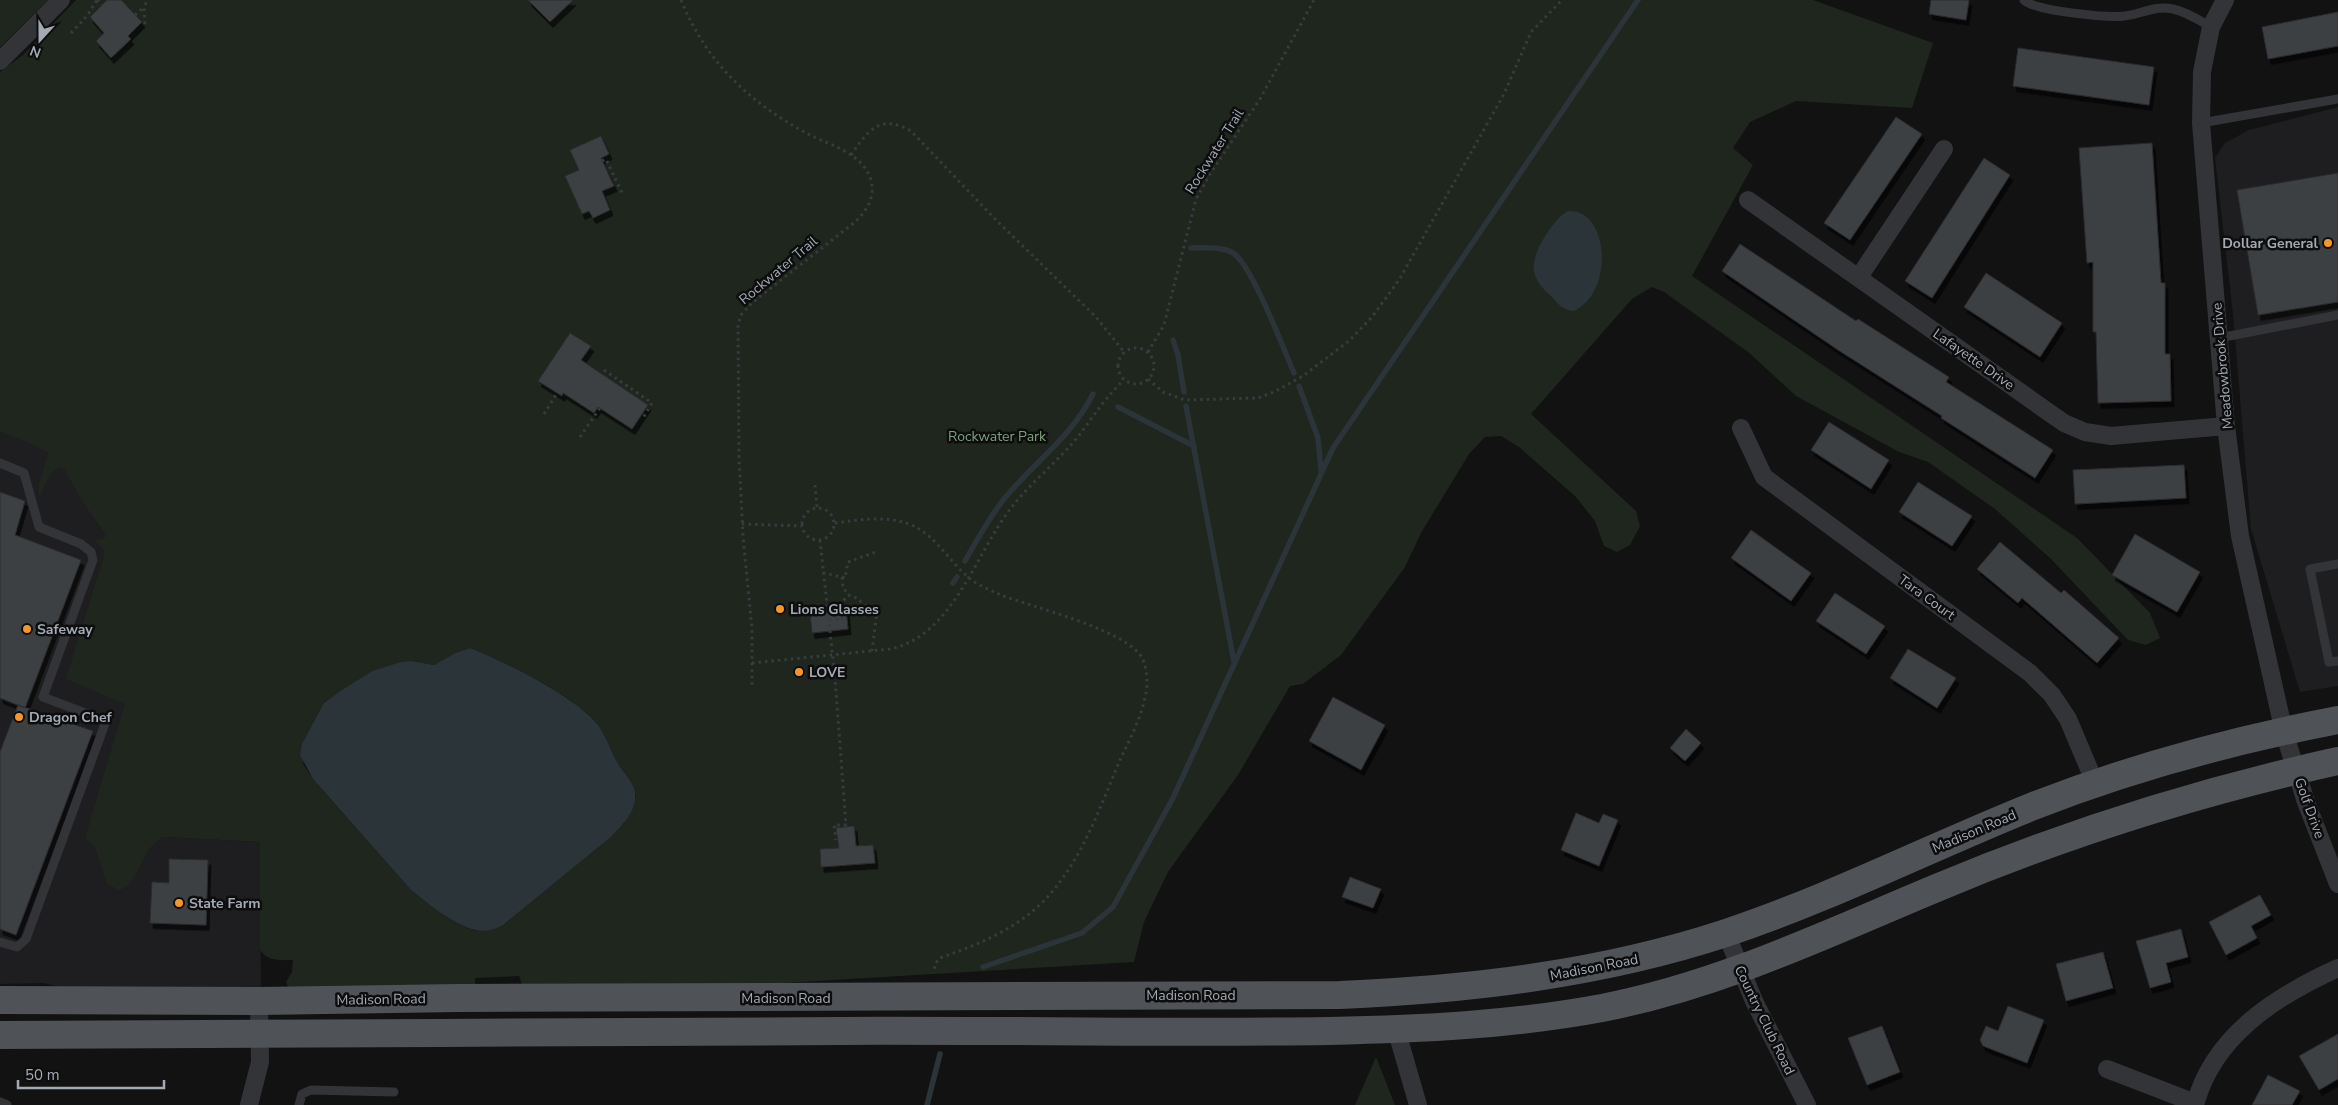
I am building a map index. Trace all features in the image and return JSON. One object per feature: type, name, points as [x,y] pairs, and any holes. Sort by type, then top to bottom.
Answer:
[{"type":"main road","name":"Madison Road","points":[[0,1000],[259,1001],[478,998],[1340,995],[1418,992],[1514,982],[1587,970],[1658,953],[1726,933],[1816,899],[1993,823],[2095,783],[2243,740],[2338,720]]},
{"type":"main road","points":[[0,1035],[965,1031],[1254,1032],[1396,1029],[1523,1021],[1606,1007],[1675,990],[1740,970],[1797,948],[1944,885],[2099,827],[2170,804],[2296,770],[2338,761]]},
{"type":"street","points":[[0,61],[61,0]]},
{"type":"street","name":"Meadowbrook Drive","points":[[2225,0],[2211,28],[2202,72],[2201,123],[2226,426],[2240,536],[2284,732]]},
{"type":"street","points":[[1859,277],[1944,149]]},
{"type":"street","name":"Lafayette Drive","points":[[1748,200],[2064,423],[2085,432],[2111,436],[2226,426]]},
{"type":"street","name":"Tara Court","points":[[1741,428],[1764,477],[2030,672],[2052,695],[2068,719],[2095,783]]},
{"type":"street","name":"Golf Drive","points":[[2284,732],[2338,884]]},
{"type":"street","name":"Country Club Road","points":[[1726,933],[1740,970],[1807,1105]]},
{"type":"street","points":[[2107,1069],[2195,1104],[2206,1074],[2221,1050],[2239,1030],[2292,991],[2338,968]]},
{"type":"street","points":[[249,1105],[260,1062],[259,1001]]},
{"type":"street","points":[[1396,1029],[1418,1105]]},
{"type":"lane","points":[[2024,0],[2035,7],[2109,18],[2128,16],[2159,4],[2191,15],[2211,28]]},
{"type":"lane","points":[[2201,123],[2338,99]]},
{"type":"lane","points":[[2219,338],[2338,315]]},
{"type":"lane","points":[[0,463],[24,473],[39,527],[81,544],[91,552],[93,560],[43,697],[106,722],[26,939],[17,947],[0,942]]},
{"type":"lane","points":[[2338,564],[2310,569],[2328,662],[2338,660]]},
{"type":"lane","points":[[299,1105],[302,1094],[311,1090],[394,1092]]},
{"type":"lane","points":[[0,1102],[7,1105]]},
{"type":"path","points":[[71,33],[87,16],[97,0],[102,5]]},
{"type":"path","points":[[145,24],[144,8],[147,0]]},
{"type":"path","name":"Rockwater Trail","points":[[681,0],[703,42],[724,71],[739,87],[784,120],[851,155],[865,168],[873,192],[867,209],[855,222],[753,302],[739,321],[737,363],[742,524],[752,629],[752,685]]},
{"type":"path","name":"Rockwater Trail","points":[[1148,352],[1164,325],[1196,200],[1210,174],[1260,99],[1314,0]]},
{"type":"path","points":[[1148,379],[1162,392],[1185,400],[1245,400],[1258,398],[1276,391],[1303,376],[1350,340],[1372,317],[1399,280],[1504,94],[1531,32],[1562,0]]},
{"type":"path","points":[[135,15],[144,8]]},
{"type":"path","points":[[851,155],[868,130],[874,127],[896,125],[911,131],[990,213],[1096,317],[1124,352]]},
{"type":"path","points":[[602,161],[606,159],[623,195]]},
{"type":"path","points":[[1136,348],[1148,352],[1152,356],[1154,367],[1148,379],[1135,384],[1124,380],[1118,369],[1118,362],[1124,352],[1136,348]]},
{"type":"path","points":[[604,370],[652,404],[643,418]]},
{"type":"path","points":[[752,664],[901,647],[928,631],[942,616],[1012,507],[1072,444],[1109,394],[1124,380]]},
{"type":"path","points":[[544,414],[557,393]]},
{"type":"path","points":[[580,437],[602,406]]},
{"type":"path","points":[[815,485],[817,508]]},
{"type":"path","points":[[817,508],[822,508],[831,513],[835,523],[832,534],[828,538],[820,540],[806,536],[802,526],[804,516],[812,509],[817,508]]},
{"type":"path","points":[[835,523],[881,518],[908,524],[925,532],[968,577],[1002,595],[1122,639],[1134,648],[1143,659],[1147,685],[1135,726],[1097,815],[1073,861],[1056,887],[1035,910],[994,937],[937,960],[934,969],[934,981]]},
{"type":"path","points":[[742,524],[802,526]]},
{"type":"path","points":[[820,540],[829,620],[846,824],[834,825],[836,840]]},
{"type":"path","points":[[823,573],[845,578],[848,562],[876,552]]},
{"type":"path","points":[[842,577],[843,587],[848,595],[858,599],[866,608],[877,611],[872,651]]},
{"type":"path","points":[[829,620],[842,618],[841,604],[848,595]]},
{"type":"shaded area","points":[[2338,107],[2338,686],[2300,692],[2251,529],[2233,314],[2215,158],[2225,143],[2249,130]]},
{"type":"shaded area","points":[[1568,211],[1582,214],[1592,223],[1599,236],[1602,253],[1601,270],[1596,287],[1587,301],[1574,311],[1567,310],[1559,305],[1541,286],[1534,272],[1536,256],[1544,238],[1562,215]]},
{"type":"shaded area","points":[[0,407],[196,563],[87,833],[260,842],[261,991],[82,993],[44,983],[0,984]]},
{"type":"shaded area","points":[[470,648],[538,681],[588,714],[598,725],[635,791],[634,806],[626,820],[611,837],[502,926],[483,931],[474,930],[455,922],[411,890],[313,779],[300,755],[302,744],[324,703],[340,691],[372,671],[401,662],[412,661],[434,665],[455,653]]},
{"type":"green space","points":[[0,0],[48,0],[0,47]]},
{"type":"green space","name":"Rockwater Park","points":[[76,0],[1813,0],[1933,43],[1912,108],[1796,101],[1750,122],[1733,148],[1753,165],[1692,276],[2077,538],[2150,613],[2160,638],[2146,645],[2128,640],[2051,559],[1995,509],[1928,462],[1899,452],[1796,396],[1748,352],[1664,292],[1652,287],[1632,299],[1531,414],[1636,511],[1640,526],[1630,545],[1617,552],[1604,546],[1595,521],[1575,496],[1519,447],[1501,436],[1485,437],[1469,454],[1421,533],[1405,567],[1341,655],[1303,684],[1290,686],[1238,775],[1168,872],[1144,922],[1134,962],[715,987],[523,987],[519,976],[475,978],[475,985],[289,989],[286,982],[292,972],[293,960],[279,960],[267,957],[260,950],[260,842],[162,837],[146,853],[130,884],[119,890],[107,884],[95,847],[85,838],[125,704],[66,679],[104,556],[104,550],[95,541],[105,538],[105,533],[86,507],[64,469],[59,467],[49,476],[40,499],[38,487],[48,453],[30,443],[0,431],[0,72],[23,55]],"holes":[[[470,648],[539,681],[588,714],[601,730],[636,796],[624,823],[611,837],[502,926],[483,931],[475,930],[456,922],[435,909],[411,890],[313,779],[303,764],[324,703],[372,671],[412,661],[434,665],[455,653]]]},
{"type":"green space","points":[[1376,1057],[1395,1105],[1355,1105]]},
{"type":"building","points":[[107,0],[121,0],[142,22],[128,36],[131,39],[111,58],[96,41],[104,33],[90,17]]},
{"type":"building","points":[[528,0],[573,0],[550,22]]},
{"type":"building","points":[[1931,0],[1969,0],[1966,20],[1929,14]]},
{"type":"building","points":[[2338,12],[2338,46],[2268,59],[2262,27]]},
{"type":"building","points":[[2018,48],[2154,67],[2149,105],[2013,86]]},
{"type":"building","points":[[1896,117],[1922,134],[1850,240],[1824,223]]},
{"type":"building","points":[[601,136],[609,154],[601,158],[614,186],[602,191],[610,210],[593,218],[589,211],[582,214],[565,176],[579,170],[570,150]]},
{"type":"building","points":[[2152,143],[2161,283],[2165,283],[2165,354],[2170,354],[2171,401],[2098,403],[2096,332],[2093,332],[2093,262],[2087,263],[2079,148]]},
{"type":"building","points":[[1984,158],[2010,175],[1932,298],[1905,281]]},
{"type":"building","points":[[2338,173],[2338,302],[2258,315],[2237,190]]},
{"type":"building","points":[[1740,244],[1856,321],[1858,319],[1949,377],[1946,382],[2053,450],[2035,478],[1838,350],[1722,271]]},
{"type":"building","points":[[1986,273],[2062,323],[2040,357],[1964,307]]},
{"type":"building","points":[[570,333],[591,346],[581,360],[648,405],[632,429],[598,407],[594,413],[563,393],[562,396],[538,381]]},
{"type":"building","points":[[1829,422],[1889,460],[1871,489],[1811,450]]},
{"type":"building","points":[[2184,465],[2186,498],[2075,504],[2073,470]]},
{"type":"building","points":[[1918,482],[1972,516],[1952,546],[1899,512]]},
{"type":"building","name":"Safeway","points":[[0,492],[25,501],[15,535],[81,560],[25,708],[0,698]]},
{"type":"building","points":[[1751,530],[1811,573],[1791,601],[1731,558]]},
{"type":"building","points":[[2135,534],[2200,572],[2177,612],[2112,575]]},
{"type":"building","points":[[2000,542],[2061,593],[2064,590],[2119,638],[2097,663],[2022,598],[2018,603],[1977,569]]},
{"type":"building","points":[[1835,593],[1885,626],[1866,654],[1816,621]]},
{"type":"building","points":[[846,608],[848,629],[812,633],[810,612]]},
{"type":"building","points":[[1908,649],[1956,678],[1937,708],[1890,678]]},
{"type":"building","points":[[1333,697],[1385,725],[1361,770],[1309,741]]},
{"type":"building","points":[[18,705],[93,731],[16,935],[0,929],[0,752]]},
{"type":"building","points":[[1686,729],[1701,743],[1685,761],[1670,748]]},
{"type":"building","points":[[1576,813],[1599,823],[1603,814],[1618,820],[1599,866],[1561,850]]},
{"type":"building","points":[[854,826],[856,846],[873,845],[875,863],[821,867],[820,849],[839,848],[836,828]]},
{"type":"building","name":"State Farm","points":[[169,859],[208,860],[206,925],[150,923],[152,882],[169,883]]},
{"type":"building","points":[[1350,877],[1381,889],[1373,908],[1342,897]]},
{"type":"building","points":[[2260,895],[2271,915],[2251,926],[2257,938],[2226,955],[2209,922]]},
{"type":"building","points":[[2181,929],[2188,957],[2166,963],[2171,982],[2150,988],[2136,941]]},
{"type":"building","points":[[2103,952],[2113,988],[2066,1001],[2056,964]]},
{"type":"building","points":[[2008,1006],[2044,1020],[2027,1063],[1983,1046],[1980,1040],[1986,1026],[1998,1031]]},
{"type":"building","points":[[1882,1026],[1900,1072],[1867,1085],[1848,1038]]},
{"type":"building","points":[[2338,1034],[2338,1079],[2319,1090],[2299,1056]]},
{"type":"building","points":[[2268,1075],[2300,1091],[2292,1105],[2252,1105]]},
{"type":"waterway","points":[[983,967],[1082,933],[1113,907],[1172,800],[1333,448],[1638,0]]},
{"type":"waterway","points":[[1191,248],[1223,249],[1233,253],[1240,260],[1258,289],[1294,373]]},
{"type":"waterway","points":[[1173,340],[1178,355],[1184,392]]},
{"type":"waterway","points":[[1299,386],[1318,438],[1321,470]]},
{"type":"waterway","points":[[965,561],[988,521],[1004,499],[1063,437],[1084,410],[1093,394]]},
{"type":"waterway","points":[[1186,406],[1234,662]]},
{"type":"waterway","points":[[1118,407],[1194,446]]},
{"type":"waterway","points":[[953,583],[957,577]]},
{"type":"waterway","points":[[927,1105],[940,1054]]},
{"type":"place","name":"Dollar General","points":[[2328,243]]},
{"type":"place","name":"Lions Glasses","points":[[780,609]]},
{"type":"place","name":"Safeway","points":[[27,629]]},
{"type":"place","name":"LOVE","points":[[799,672]]},
{"type":"place","name":"Dragon Chef","points":[[19,717]]},
{"type":"place","name":"State Farm","points":[[179,903]]}]
